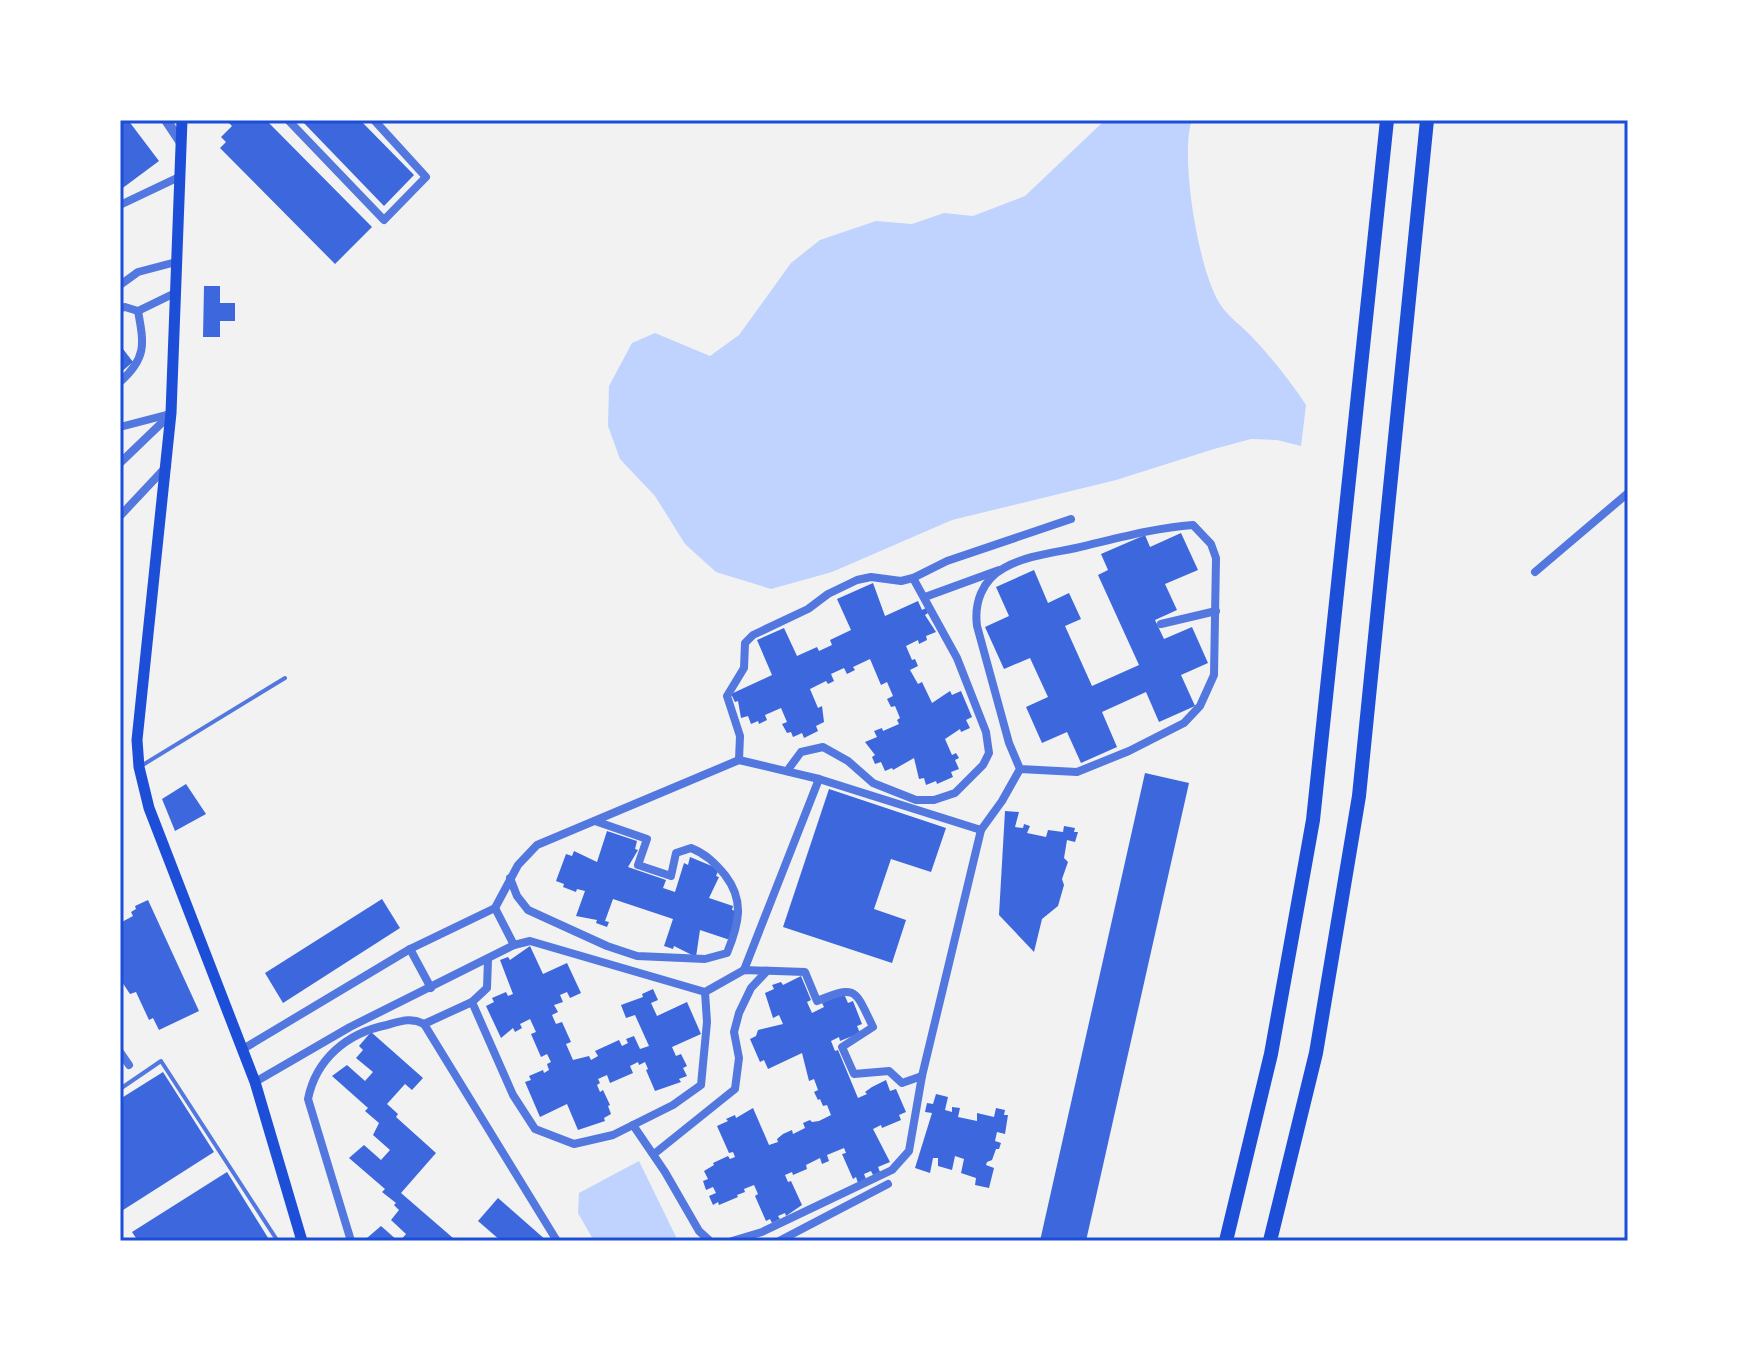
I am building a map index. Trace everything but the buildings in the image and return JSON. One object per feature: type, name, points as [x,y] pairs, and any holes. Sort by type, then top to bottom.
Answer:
[{"type":"highway","points":[[1226,1241],[1271,1054],[1313,820],[1387,120]]},
{"type":"highway","points":[[1270,1241],[1316,1053],[1359,796],[1427,120]]},
{"type":"main road","points":[[182,120],[171,413],[137,740],[139,767],[149,808],[167,858],[255,1082],[302,1241]]},
{"type":"street","points":[[166,120],[180,141]]},
{"type":"street","points":[[288,120],[384,220],[426,177],[374,120]]},
{"type":"street","points":[[120,205],[179,177]]},
{"type":"street","points":[[120,285],[138,272],[176,262]]},
{"type":"street","points":[[120,308],[138,311],[175,293]]},
{"type":"street","points":[[120,382],[138,364],[143,348],[138,311]]},
{"type":"street","points":[[120,427],[171,413]]},
{"type":"street","points":[[120,463],[171,413]]},
{"type":"street","points":[[120,516],[167,465]]},
{"type":"street","points":[[1535,572],[1628,493]]},
{"type":"street","points":[[739,760],[740,736],[727,696],[744,668],[745,643],[753,635],[808,609],[828,594],[857,580],[871,577],[901,581],[913,578],[947,561],[1071,519]]},
{"type":"street","points":[[925,597],[1026,559],[1147,531],[1193,525],[1211,544],[1216,558],[1214,675],[1200,706],[1184,723],[1129,751],[1077,772],[1020,769]]},
{"type":"street","points":[[1001,569],[980,592],[975,609],[1009,743],[1020,769]]},
{"type":"street","points":[[787,771],[801,752],[823,747],[848,761],[873,783],[916,800],[934,800],[955,793],[973,777],[989,753],[986,732],[957,658],[913,578]]},
{"type":"street","points":[[1161,624],[1216,611]]},
{"type":"street","points":[[243,1049],[410,949],[495,908],[518,865],[537,845],[739,760],[819,779],[981,830]]},
{"type":"street","points":[[732,1241],[762,1232],[892,1170],[909,1151],[922,1076],[981,830],[1020,769]]},
{"type":"street","points":[[744,970],[819,779]]},
{"type":"street","points":[[510,878],[517,896],[528,910],[622,951],[637,956],[705,959],[727,953],[736,931],[740,905],[735,888],[714,861],[691,848],[676,853],[671,876],[638,865],[647,839],[594,821]]},
{"type":"street","points":[[495,908],[514,945]]},
{"type":"street","points":[[255,1082],[350,1027],[514,945],[530,941],[705,992],[744,970],[805,972],[817,1001],[843,990],[854,993],[873,1027],[842,1047],[854,1074],[889,1071],[902,1083],[922,1076]]},
{"type":"street","points":[[410,949],[431,988]]},
{"type":"street","points":[[424,1024],[472,1002],[487,988],[488,959]]},
{"type":"street","points":[[654,1154],[735,1089],[739,1058],[734,1032],[736,1022],[751,988],[767,971]]},
{"type":"street","points":[[472,1002],[513,1095],[535,1129],[574,1144],[613,1135],[673,1105],[701,1085],[707,1022],[705,992]]},
{"type":"street","points":[[351,1241],[308,1099],[312,1081],[320,1065],[339,1046],[367,1029],[414,1019],[424,1024],[557,1241]]},
{"type":"street","points":[[120,1052],[129,1065]]},
{"type":"street","points":[[633,1125],[654,1154],[699,1231],[710,1241]]},
{"type":"street","points":[[779,1241],[888,1184]]},
{"type":"lane","points":[[139,767],[285,678]]},
{"type":"lane","points":[[120,1089],[161,1061],[277,1240],[302,1241]]},
{"type":"water","points":[[1105,120],[1192,120],[1188,160],[1190,187],[1206,270],[1222,307],[1267,353],[1306,405],[1301,446],[1277,440],[1251,439],[1116,480],[952,520],[832,572],[771,589],[716,572],[685,544],[655,496],[620,459],[608,426],[609,386],[632,343],[655,333],[710,356],[739,335],[791,263],[820,240],[876,221],[912,224],[944,213],[973,216],[1025,196]]},
{"type":"water","points":[[639,1161],[678,1241],[594,1241],[578,1213],[579,1193]]}]
